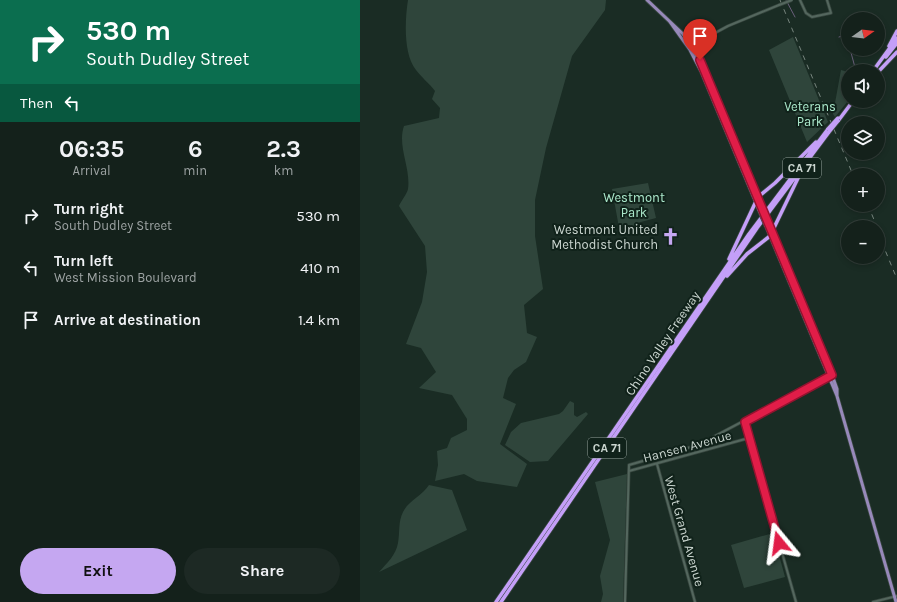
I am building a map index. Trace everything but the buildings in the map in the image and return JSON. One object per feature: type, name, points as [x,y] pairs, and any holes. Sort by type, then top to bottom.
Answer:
[{"type":"highway","points":[[878,64],[897,32]]},
{"type":"highway","points":[[878,64],[897,38]]},
{"type":"highway","points":[[881,64],[897,43]]},
{"type":"highway","points":[[884,64],[897,52]]},
{"type":"highway","name":"Chino Valley Freeway","points":[[496,602],[773,201],[847,108]]},
{"type":"highway","points":[[716,282],[734,250],[757,199],[828,131]]},
{"type":"highway","name":"Chino Valley Freeway","points":[[501,602],[757,228],[808,161],[828,131]]},
{"type":"highway","points":[[712,294],[737,264],[770,236],[790,193],[808,161]]},
{"type":"main road","points":[[647,0],[670,22],[690,46],[703,66],[757,199],[759,210],[772,231],[830,376]]},
{"type":"main road","points":[[690,46],[757,199],[762,206],[770,236],[837,389],[837,396],[896,596],[896,602]]},
{"type":"main road","points":[[705,80],[710,87],[712,86]]},
{"type":"street","points":[[690,46],[728,26],[792,0]]},
{"type":"street","points":[[800,0],[804,11],[809,16],[816,17],[831,13],[827,0]]},
{"type":"street","points":[[625,602],[629,465],[698,445],[745,422],[830,376]]},
{"type":"street","points":[[745,422],[796,602]]},
{"type":"street","name":"Hansen Avenue","points":[[629,471],[750,438]]},
{"type":"street","name":"West Grand Avenue","points":[[657,464],[696,602]]},
{"type":"street","points":[[873,602],[896,596]]},
{"type":"green space","points":[[408,0],[606,0],[605,10],[572,56],[546,148],[535,200],[535,236],[543,289],[524,305],[527,333],[537,337],[526,362],[514,370],[508,378],[503,398],[516,404],[500,444],[527,464],[517,487],[477,481],[464,474],[435,481],[438,465],[437,451],[447,448],[451,438],[467,430],[467,419],[452,395],[419,388],[436,372],[421,348],[406,344],[422,302],[427,272],[425,246],[399,206],[408,189],[408,173],[403,149],[402,134],[404,126],[439,118],[440,108],[432,99],[435,91],[416,70],[409,55],[406,36]]},
{"type":"green space","name":"Veterans Park","points":[[793,37],[828,122],[807,142],[769,50]]},
{"type":"green space","points":[[841,70],[841,108],[842,108],[835,117],[833,114]]},
{"type":"green space","name":"Westmont Park","points":[[648,183],[656,218],[637,223],[638,226],[634,227],[634,229],[620,233],[612,189]]},
{"type":"green space","points":[[570,401],[574,403],[574,415],[577,417],[586,412],[588,414],[548,461],[530,462],[505,445],[511,432],[521,423],[559,414]]},
{"type":"green space","points":[[627,474],[623,602],[601,602],[603,594],[600,576],[610,540],[595,482]]},
{"type":"green space","points":[[429,485],[452,490],[467,530],[379,572],[391,559],[397,547],[400,520],[403,512],[409,504]]},
{"type":"green space","points":[[773,533],[785,577],[744,588],[731,545]]},
{"type":"waterway","points":[[786,0],[795,17]]},
{"type":"waterway","points":[[852,56],[854,64]]},
{"type":"railway","points":[[780,0],[850,168]]},
{"type":"railway","points":[[871,212],[874,220]]},
{"type":"railway","points":[[885,250],[897,279]]},
{"type":"place","name":"Westmont United Methodist Church","points":[[671,236]]},
{"type":"route","points":[[700,60],[721,106],[832,375],[745,422],[779,543]]}]
